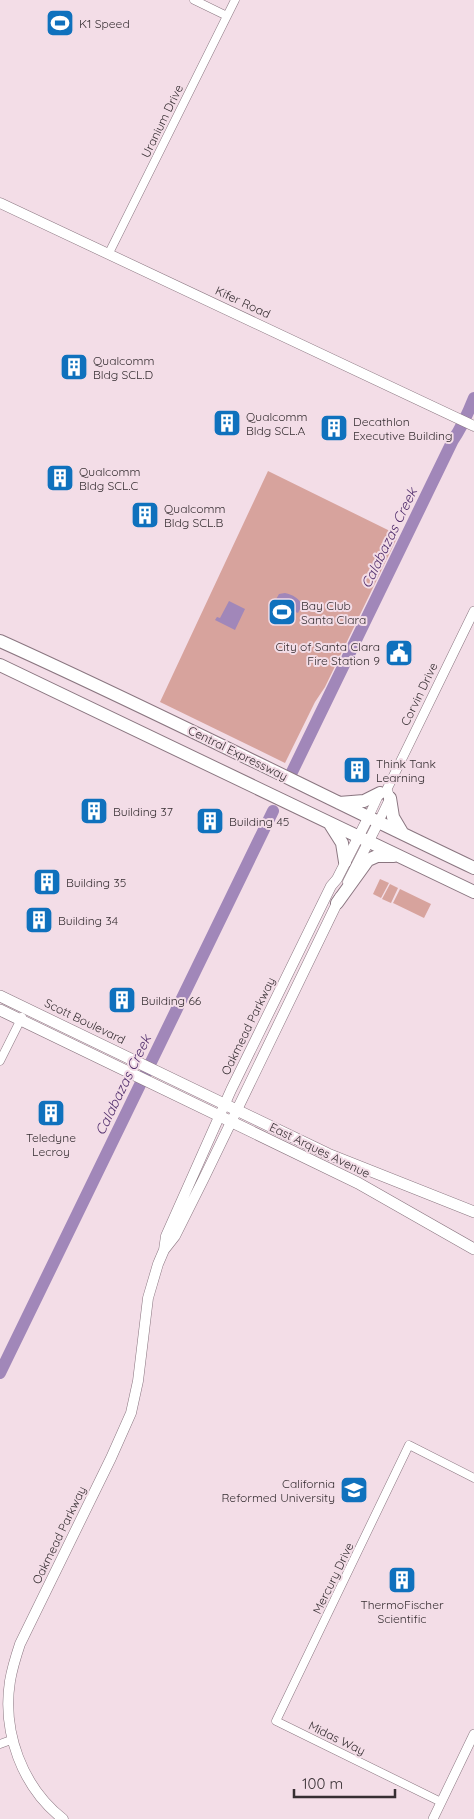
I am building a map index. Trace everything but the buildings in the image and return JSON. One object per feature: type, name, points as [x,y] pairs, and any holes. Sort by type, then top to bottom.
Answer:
[{"type":"highway","name":"Central Expressway","points":[[0,641],[194,731],[337,803],[474,868]]},
{"type":"highway","name":"Central Expressway","points":[[0,666],[474,892]]},
{"type":"highway","points":[[337,803],[364,801],[386,793],[393,817],[403,834]]},
{"type":"highway","points":[[330,824],[342,843],[345,862]]},
{"type":"highway","points":[[338,903],[368,860],[377,856],[400,856]]},
{"type":"main road","name":"Kifer Road","points":[[0,203],[472,425]]},
{"type":"main road","name":"Oakmead Parkway","points":[[164,1250],[175,1236],[338,903],[363,839],[373,820]]},
{"type":"main road","name":"Oakmead Parkway","points":[[63,1819],[34,1787],[19,1760],[11,1740],[10,1682],[20,1644],[118,1444],[131,1413],[138,1381],[148,1298],[155,1272],[164,1250],[166,1236],[224,1104],[331,886],[337,879],[345,862],[363,839]]},
{"type":"main road","name":"Scott Boulevard","points":[[0,996],[157,1072]]},
{"type":"main road","points":[[0,1010],[20,1020]]},
{"type":"main road","name":"East Arques Avenue","points":[[20,1020],[358,1183],[474,1249]]},
{"type":"main road","name":"East Arques Avenue","points":[[157,1072],[328,1154],[474,1212]]},
{"type":"street","points":[[194,0],[227,16]]},
{"type":"street","name":"Uranium Drive","points":[[109,253],[235,0]]},
{"type":"street","name":"Corvin Drive","points":[[373,820],[474,611]]},
{"type":"street","points":[[0,1061],[26,1008]]},
{"type":"street","name":"Mercury Drive","points":[[276,1720],[409,1445],[474,1478]]},
{"type":"street","name":"Midas Way","points":[[276,1720],[441,1802]]},
{"type":"street","points":[[433,1819],[474,1734]]},
{"type":"street","points":[[0,1744],[11,1740]]},
{"type":"shaded area","name":"Bay Club Santa Clara","points":[[268,471],[390,531],[389,533],[397,538],[325,687],[315,702],[285,763],[160,702]]},
{"type":"shaded area","points":[[285,593],[295,597],[301,603],[302,605],[298,613],[293,611],[289,616],[281,612],[283,606],[275,601],[279,594]]},
{"type":"shaded area","points":[[229,601],[245,609],[235,630],[215,620],[217,617],[220,618]]},
{"type":"shaded area","points":[[380,879],[389,883],[381,898],[373,894]]},
{"type":"shaded area","points":[[390,884],[398,888],[391,903],[382,899]]},
{"type":"shaded area","points":[[400,889],[431,904],[424,918],[393,903]]},
{"type":"waterway","name":"Calabazas Creek","points":[[292,772],[453,440],[465,420],[474,398]]},
{"type":"waterway","name":"Calabazas Creek","points":[[0,1373],[273,811]]},
{"type":"place","name":"K1 Speed","points":[[60,23]]},
{"type":"place","name":"Qualcomm Bldg SCL.D","points":[[74,367]]},
{"type":"place","name":"Qualcomm Bldg SCL.A","points":[[227,423]]},
{"type":"place","name":"Decathlon Executive Building","points":[[334,428]]},
{"type":"place","name":"Qualcomm Bldg SCL.C","points":[[60,478]]},
{"type":"place","name":"Qualcomm Bldg SCL.B","points":[[145,515]]},
{"type":"place","name":"Bay Club Santa Clara","points":[[282,612]]},
{"type":"place","name":"City of Santa Clara Fire Station 9","points":[[399,653]]},
{"type":"place","name":"Think Tank Learning","points":[[357,770]]},
{"type":"place","name":"Building 37","points":[[94,811]]},
{"type":"place","name":"Building 45","points":[[210,821]]},
{"type":"place","name":"Building 35","points":[[47,882]]},
{"type":"place","name":"Building 34","points":[[39,920]]},
{"type":"place","name":"Building 66","points":[[122,1000]]},
{"type":"place","name":"Teledyne Lecroy","points":[[51,1113]]},
{"type":"place","name":"California Reformed University","points":[[354,1490]]},
{"type":"place","name":"ThermoFischer Scientific","points":[[402,1580]]}]
